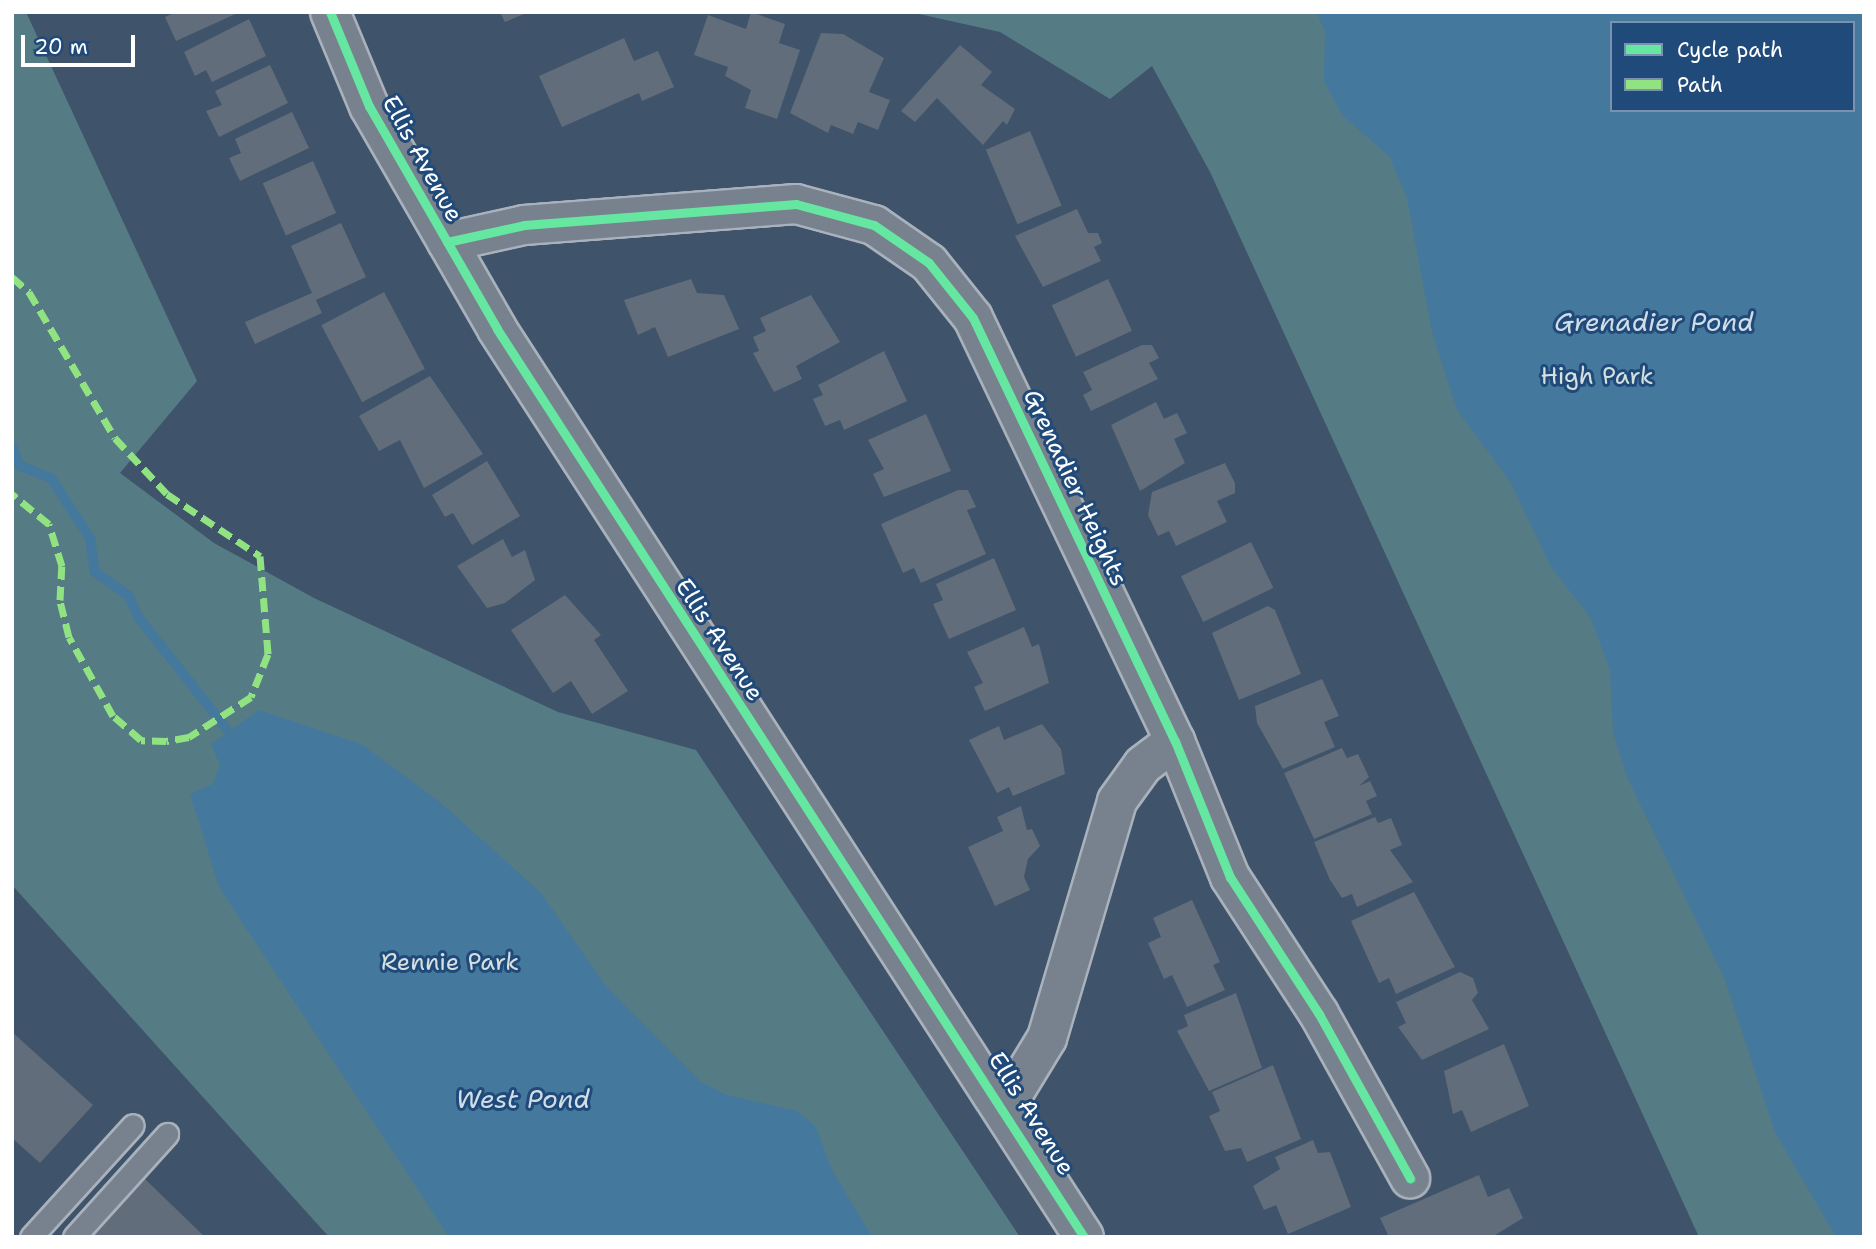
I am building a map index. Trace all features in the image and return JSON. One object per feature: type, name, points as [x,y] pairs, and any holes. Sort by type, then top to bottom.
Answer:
[{"type":"street","name":"Ellis Avenue","points":[[330,12],[369,106],[447,242],[629,539],[1005,1107],[1084,1237]]},
{"type":"street","name":"Grenadier Heights","points":[[447,242],[524,225],[796,204],[848,215],[901,240],[952,286],[973,318],[1175,741],[1230,877],[1319,1014],[1410,1178]]},
{"type":"street","points":[[1005,1107],[1047,1038],[1117,801],[1143,765],[1175,741]]},
{"type":"lane","points":[[31,1237],[133,1125]]},
{"type":"lane","points":[[74,1237],[167,1134]]},
{"type":"green space","name":"Rennie Park","points":[[12,12],[26,12],[197,381],[120,473],[214,543],[314,598],[558,712],[696,750],[1020,1237],[329,1237],[12,885]]},
{"type":"green space","name":"Grenadier Pond","points":[[910,12],[1864,12],[1864,1237],[1699,1237],[1210,172],[1152,66],[1110,99],[1000,32]]},
{"type":"water","name":"Grenadier Pond","points":[[1317,12],[1864,12],[1864,1237],[1836,1237],[1775,1132],[1725,980],[1627,777],[1613,733],[1610,671],[1591,618],[1551,567],[1511,483],[1457,410],[1432,332],[1407,198],[1389,156],[1343,116],[1324,81],[1325,32]]},
{"type":"water","name":"West Pond","points":[[259,710],[363,745],[441,803],[541,893],[606,986],[701,1082],[727,1095],[797,1111],[816,1127],[831,1168],[872,1237],[449,1237],[219,887],[190,794],[213,784],[220,765],[211,744]]},
{"type":"building","points":[[176,12],[240,12],[176,41],[165,17]]},
{"type":"building","points":[[500,12],[529,12],[505,22]]},
{"type":"building","points":[[751,12],[785,24],[779,43],[800,50],[777,119],[745,108],[751,90],[725,76],[728,67],[694,55],[708,15],[746,29]]},
{"type":"building","points":[[249,19],[266,56],[212,82],[206,70],[195,76],[184,52]]},
{"type":"building","points":[[821,33],[843,34],[884,58],[869,92],[890,100],[878,130],[858,122],[853,134],[831,125],[828,133],[790,113]]},
{"type":"building","points":[[624,38],[634,61],[658,51],[674,87],[642,101],[639,93],[562,127],[539,76]]},
{"type":"building","points":[[960,45],[992,72],[981,85],[1015,109],[1007,125],[1003,121],[983,145],[937,98],[915,122],[901,111]]},
{"type":"building","points":[[270,65],[288,103],[219,137],[206,111],[222,105],[215,91]]},
{"type":"building","points":[[292,112],[309,148],[240,181],[229,158],[241,153],[235,139]]},
{"type":"building","points":[[1030,131],[1062,206],[1017,224],[986,150]]},
{"type":"building","points":[[313,161],[336,213],[286,235],[263,183]]},
{"type":"building","points":[[1077,209],[1088,233],[1098,233],[1102,243],[1094,247],[1101,261],[1043,287],[1015,236]]},
{"type":"building","points":[[341,223],[366,277],[316,300],[322,313],[255,344],[245,322],[312,293],[291,246]]},
{"type":"building","points":[[691,279],[697,293],[724,295],[739,329],[668,357],[655,327],[638,335],[624,300]]},
{"type":"building","points":[[1108,279],[1132,331],[1076,357],[1052,305]]},
{"type":"building","points":[[384,292],[425,369],[362,402],[321,325]]},
{"type":"building","points":[[811,295],[840,342],[796,366],[802,379],[774,392],[753,353],[759,351],[753,337],[766,331],[760,318]]},
{"type":"building","points":[[1142,345],[1152,345],[1159,358],[1149,363],[1158,379],[1091,411],[1083,395],[1092,390],[1083,372]]},
{"type":"building","points":[[884,351],[907,401],[844,430],[840,420],[825,426],[813,399],[823,395],[818,385]]},
{"type":"building","points":[[430,376],[483,454],[424,488],[400,440],[379,451],[359,416]]},
{"type":"building","points":[[1156,402],[1164,419],[1177,413],[1187,433],[1174,439],[1185,463],[1140,491],[1111,425]]},
{"type":"building","points":[[926,414],[951,471],[884,497],[873,474],[884,469],[868,440]]},
{"type":"building","points":[[487,461],[520,516],[472,545],[453,513],[445,517],[432,495]]},
{"type":"building","points":[[1225,463],[1235,483],[1235,493],[1217,501],[1227,522],[1176,546],[1169,531],[1158,536],[1148,515],[1152,492]]},
{"type":"building","points":[[958,490],[968,490],[976,507],[967,510],[986,554],[921,583],[914,568],[903,573],[881,524]]},
{"type":"building","points":[[503,539],[512,557],[525,550],[535,580],[505,603],[487,608],[457,566]]},
{"type":"building","points":[[1251,542],[1273,588],[1203,622],[1181,576]]},
{"type":"building","points":[[994,558],[1016,610],[949,639],[933,604],[943,600],[936,584]]},
{"type":"building","points":[[565,595],[601,635],[594,640],[628,691],[592,714],[571,681],[553,693],[511,630]]},
{"type":"building","points":[[1268,606],[1275,610],[1301,674],[1239,700],[1212,633]]},
{"type":"building","points":[[1024,627],[1032,647],[1039,644],[1049,683],[985,711],[974,687],[983,683],[967,652]]},
{"type":"building","points":[[1322,679],[1339,716],[1324,722],[1335,747],[1283,769],[1257,723],[1255,706]]},
{"type":"building","points":[[1042,724],[1061,749],[1065,774],[1013,796],[1009,787],[997,793],[969,740],[999,726],[1004,740]]},
{"type":"building","points":[[1342,748],[1347,758],[1358,754],[1369,777],[1359,786],[1370,781],[1377,796],[1366,801],[1372,814],[1314,839],[1284,773]]},
{"type":"building","points":[[1021,806],[1027,830],[1032,829],[1040,846],[1028,859],[1024,877],[1030,890],[995,906],[968,847],[1003,831],[997,817]]},
{"type":"building","points":[[1375,817],[1378,823],[1391,818],[1402,845],[1390,850],[1413,882],[1357,907],[1352,894],[1342,898],[1330,880],[1314,842]]},
{"type":"building","points":[[1414,892],[1455,967],[1396,994],[1389,978],[1379,983],[1351,921]]},
{"type":"building","points":[[1192,900],[1220,962],[1213,965],[1225,990],[1187,1007],[1172,975],[1164,979],[1148,943],[1161,937],[1153,918]]},
{"type":"building","points":[[1460,972],[1473,978],[1478,993],[1472,1000],[1489,1029],[1422,1060],[1398,1027],[1406,1023],[1396,1002]]},
{"type":"building","points":[[1236,993],[1262,1068],[1209,1091],[1177,1031],[1188,1026],[1184,1015]]},
{"type":"building","points":[[12,1032],[93,1105],[40,1163],[12,1138]]},
{"type":"building","points":[[1504,1044],[1529,1106],[1471,1132],[1462,1110],[1453,1114],[1444,1071]]},
{"type":"building","points":[[1273,1065],[1301,1139],[1247,1162],[1241,1148],[1225,1151],[1209,1116],[1220,1111],[1212,1092]]},
{"type":"building","points":[[1313,1140],[1318,1153],[1330,1152],[1351,1207],[1288,1234],[1276,1205],[1264,1210],[1253,1186],[1280,1169],[1275,1157]]},
{"type":"building","points":[[1479,1175],[1488,1197],[1509,1188],[1523,1218],[1492,1237],[1389,1237],[1380,1218]]},
{"type":"building","points":[[145,1179],[205,1237],[89,1237]]},
{"type":"waterway","points":[[12,446],[20,466],[51,478],[90,538],[95,572],[129,596],[139,618],[226,728]]},
{"type":"marked path","points":[[12,277],[29,292],[115,438],[167,494],[260,556],[268,654],[251,697],[189,737],[166,741],[141,740],[113,716],[69,637],[60,600],[62,566],[49,524],[12,494]]},
{"type":"cycle path","points":[[330,12],[369,106],[497,329],[1084,1237]]},
{"type":"cycle path","points":[[447,242],[524,225],[796,204],[874,225],[929,263],[973,318],[1175,741],[1230,877],[1319,1014],[1410,1178]]},
{"type":"park label","name":"High Park","points":[[1597,377]]}]
